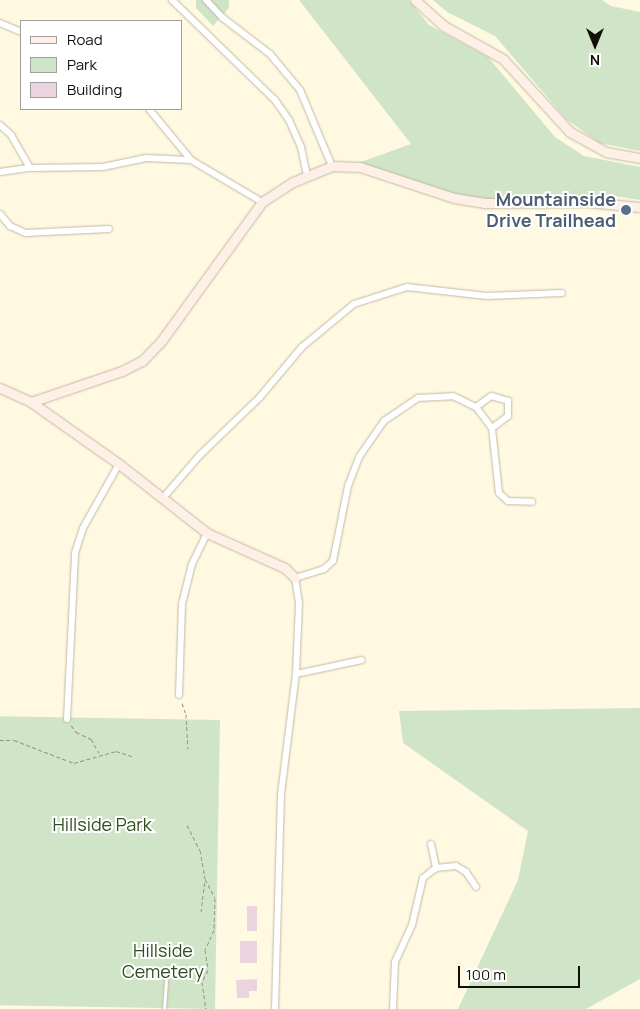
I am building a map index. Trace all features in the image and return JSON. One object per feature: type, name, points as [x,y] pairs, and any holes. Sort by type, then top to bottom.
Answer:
[{"type":"street","points":[[172,0],[275,100],[289,120],[301,147],[307,175]]},
{"type":"street","points":[[206,0],[223,18],[270,54],[300,90],[332,166]]},
{"type":"street","points":[[415,0],[444,26],[503,59],[570,132],[606,152],[640,158]]},
{"type":"street","points":[[0,23],[20,32]]},
{"type":"street","points":[[150,110],[191,160],[262,202]]},
{"type":"street","points":[[0,125],[12,135],[30,168]]},
{"type":"street","points":[[0,172],[30,168],[89,168],[146,158],[191,160]]},
{"type":"street","points":[[31,402],[122,371],[151,353],[262,202],[307,175],[332,166],[360,167],[454,198],[484,204],[608,202],[640,206]]},
{"type":"street","points":[[0,214],[10,226],[26,233],[109,228]]},
{"type":"street","points":[[164,498],[200,454],[260,396],[302,347],[354,304],[407,287],[486,296],[562,293]]},
{"type":"street","points":[[0,388],[31,402],[119,464],[207,533],[284,568],[295,578],[299,603],[296,674],[281,794],[276,1009]]},
{"type":"street","points":[[295,578],[319,571],[334,561],[352,471],[384,421],[409,403],[427,396],[453,396],[476,407],[492,428],[499,493],[508,501],[532,502]]},
{"type":"street","points":[[476,407],[491,396],[508,401],[508,416],[492,428]]},
{"type":"street","points":[[67,719],[75,553],[83,528],[119,464]]},
{"type":"street","points":[[179,695],[182,604],[192,564],[207,533]]},
{"type":"street","points":[[296,674],[362,660]]},
{"type":"street","points":[[431,844],[436,868]]},
{"type":"street","points":[[393,1009],[397,953],[412,925],[423,878],[436,868],[461,868],[476,886]]},
{"type":"lane","points":[[164,1009],[167,967]]},
{"type":"path","points":[[179,695],[186,714],[188,749]]},
{"type":"path","points":[[67,719],[76,732],[92,739],[99,753]]},
{"type":"path","points":[[0,740],[14,740],[74,763],[99,753],[116,751],[134,757]]},
{"type":"path","points":[[188,825],[200,850],[205,879],[215,898],[214,930],[205,950],[208,970],[202,982],[206,1009]]},
{"type":"path","points":[[200,912],[205,879]]},
{"type":"green space","points":[[196,0],[229,0],[229,8],[213,26],[196,8]]},
{"type":"green space","points":[[299,0],[409,0],[429,25],[488,57],[555,137],[584,156],[640,167],[640,200],[608,195],[484,200],[395,182],[358,163],[411,144]]},
{"type":"green space","points":[[433,0],[602,0],[611,6],[640,12],[640,151],[599,143],[566,119],[495,36],[447,12]]},
{"type":"green space","points":[[640,708],[640,979],[586,1009],[458,1009],[518,880],[528,831],[403,743],[399,711]]},
{"type":"green space","name":"Hillside Park","points":[[0,716],[220,720],[215,1009],[0,1005]]},
{"type":"building","points":[[247,906],[257,906],[257,931],[247,931]]},
{"type":"building","points":[[240,941],[257,941],[257,963],[240,963]]},
{"type":"building","points":[[257,979],[257,991],[249,991],[249,998],[237,998],[236,980]]},
{"type":"place","name":"Mountainside Drive Trailhead","points":[[626,210]]},
{"type":"park label","name":"Hillside Cemetery","points":[[163,961]]}]
